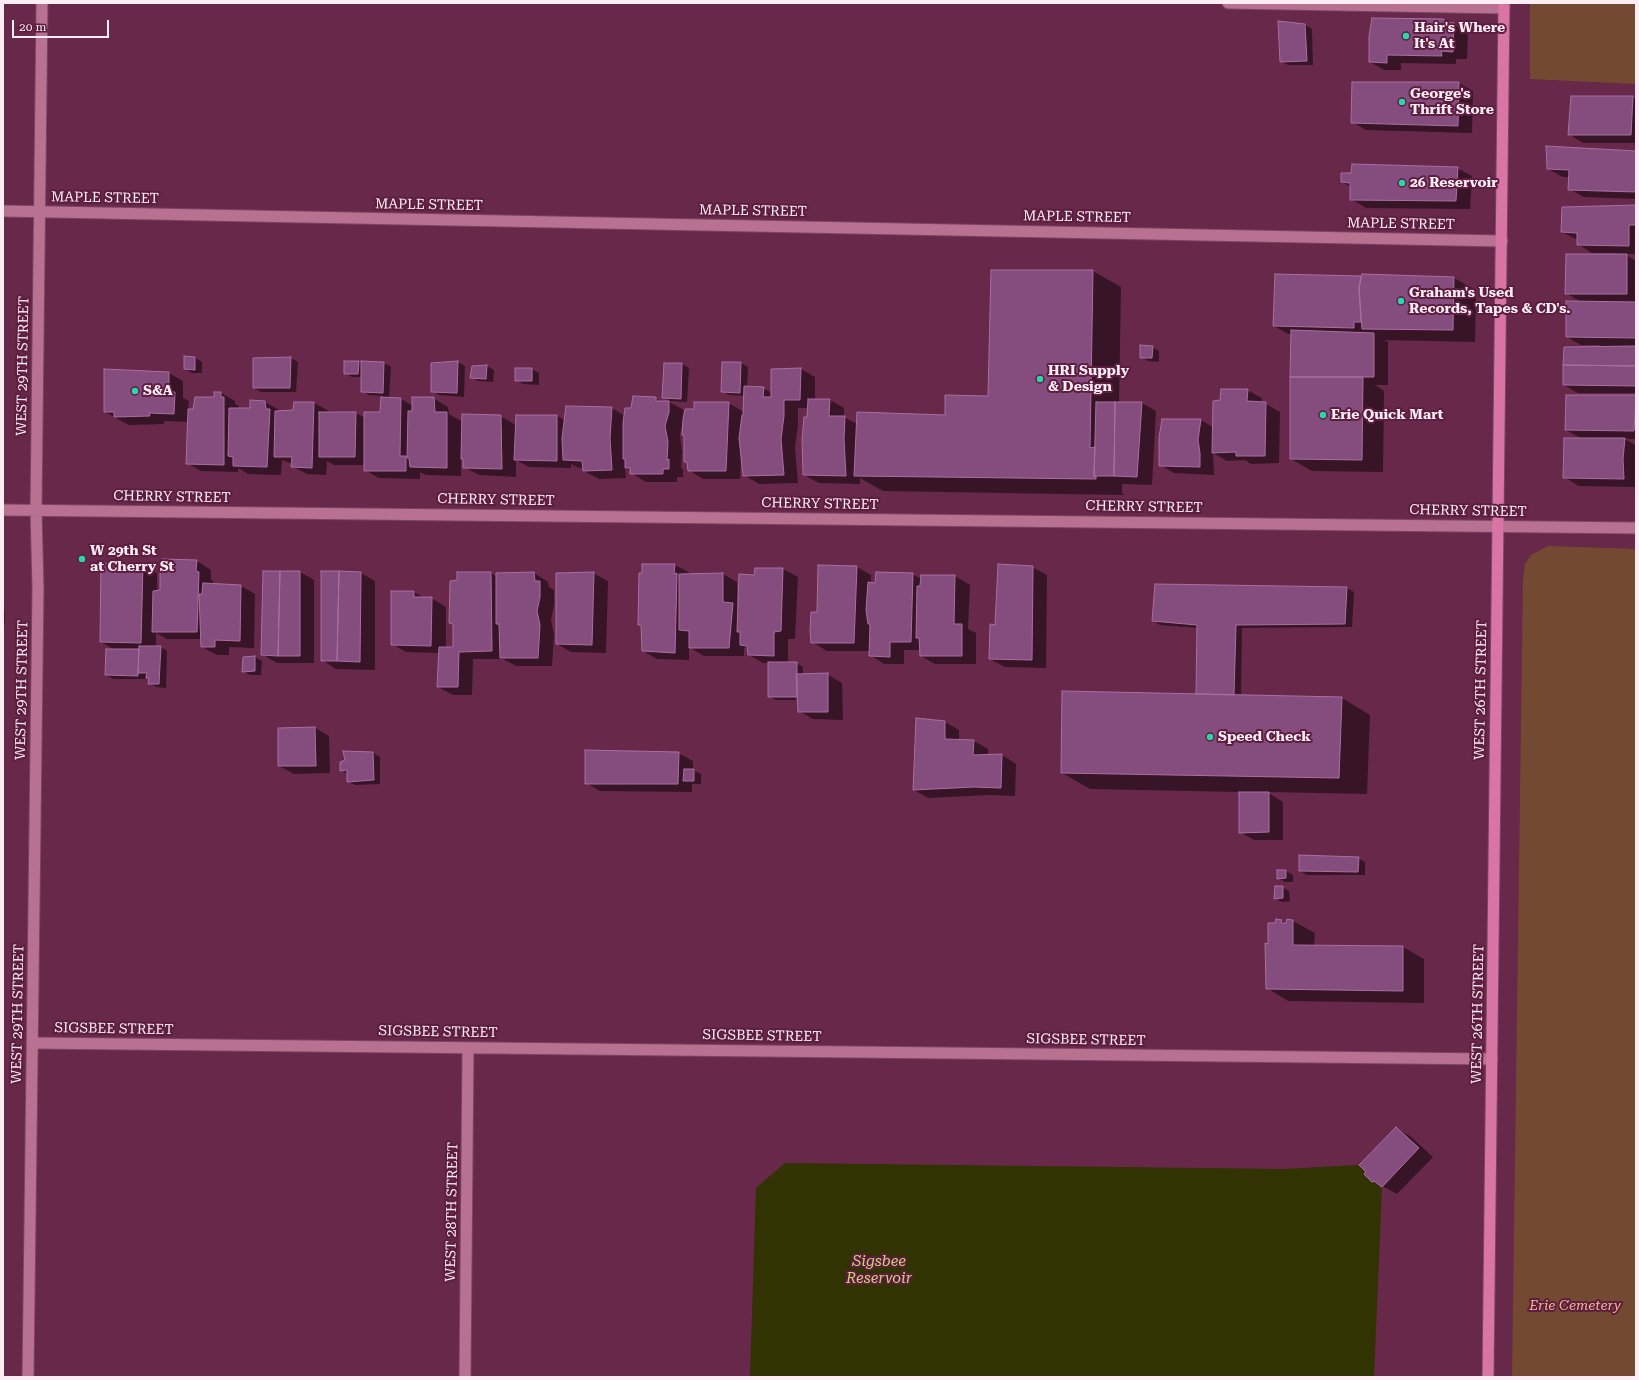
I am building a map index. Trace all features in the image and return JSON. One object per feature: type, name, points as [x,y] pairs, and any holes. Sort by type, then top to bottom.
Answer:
[{"type":"main road","name":"WEST 26TH STREET","points":[[1488,1377],[1504,6]]},
{"type":"street","name":"WEST 29TH STREET","points":[[28,1377],[38,588],[36,510],[42,3]]},
{"type":"street","points":[[1228,3],[1504,6]]},
{"type":"street","name":"MAPLE STREET","points":[[3,211],[1502,241]]},
{"type":"street","name":"CHERRY STREET","points":[[3,510],[1636,528]]},
{"type":"street","name":"SIGSBEE STREET","points":[[33,1043],[1492,1059]]},
{"type":"street","name":"WEST 28TH STREET","points":[[465,1377],[468,1048]]},
{"type":"green space","points":[[1530,3],[1636,3],[1636,84],[1530,79]]},
{"type":"green space","name":"Erie Cemetery","points":[[1548,546],[1636,549],[1636,1377],[1512,1377],[1523,579],[1525,564],[1531,555]]},
{"type":"water","name":"Sigsbee Reservoir","points":[[785,1163],[1284,1169],[1359,1165],[1365,1171],[1363,1174],[1372,1183],[1374,1182],[1382,1188],[1374,1377],[750,1377],[756,1188]]},
{"type":"building","points":[[1372,18],[1444,19],[1444,22],[1454,23],[1453,52],[1441,51],[1442,56],[1387,55],[1387,63],[1369,62],[1369,36]]},
{"type":"building","points":[[1278,21],[1305,24],[1307,61],[1280,62]]},
{"type":"building","points":[[1352,82],[1459,82],[1458,126],[1351,123]]},
{"type":"building","points":[[1571,96],[1633,96],[1631,135],[1568,135]]},
{"type":"building","points":[[1546,146],[1636,151],[1636,192],[1568,190],[1569,170],[1547,169]]},
{"type":"building","points":[[1352,164],[1458,167],[1456,201],[1350,200],[1350,183],[1341,182],[1341,173],[1351,173]]},
{"type":"building","points":[[1636,205],[1636,225],[1629,225],[1629,246],[1577,245],[1577,233],[1561,232],[1562,207]]},
{"type":"building","points":[[1566,254],[1627,254],[1627,294],[1565,294]]},
{"type":"building","points":[[991,270],[1093,270],[1090,448],[1095,447],[1094,476],[1096,476],[1096,479],[854,476],[857,412],[945,415],[945,395],[988,396]]},
{"type":"building","points":[[1275,274],[1361,276],[1359,288],[1361,322],[1354,322],[1354,328],[1273,326]]},
{"type":"building","points":[[1362,274],[1454,277],[1453,330],[1362,329],[1359,288]]},
{"type":"building","points":[[1566,301],[1636,302],[1636,338],[1566,337]]},
{"type":"building","points":[[1291,330],[1374,333],[1374,377],[1290,377]]},
{"type":"building","points":[[1140,345],[1153,346],[1152,358],[1140,358]]},
{"type":"building","points":[[1636,346],[1636,366],[1563,365],[1564,347]]},
{"type":"building","points":[[184,356],[195,357],[195,370],[184,369]]},
{"type":"building","points":[[291,357],[290,388],[253,388],[253,358]]},
{"type":"building","points":[[344,361],[359,361],[358,374],[344,374]]},
{"type":"building","points":[[361,361],[384,362],[383,393],[361,392]]},
{"type":"building","points":[[458,361],[457,393],[431,392],[431,363]]},
{"type":"building","points":[[722,362],[741,362],[740,393],[721,392]]},
{"type":"building","points":[[664,363],[682,363],[681,399],[662,398]]},
{"type":"building","points":[[487,365],[486,379],[470,378],[472,366]]},
{"type":"building","points":[[1563,365],[1636,366],[1636,386],[1563,385]]},
{"type":"building","points":[[515,368],[532,368],[532,381],[515,381]]},
{"type":"building","points":[[801,368],[800,400],[784,400],[784,416],[781,439],[784,475],[743,476],[739,438],[743,415],[744,386],[764,387],[763,397],[771,397],[771,369]]},
{"type":"building","points":[[104,369],[169,372],[169,392],[175,392],[174,414],[149,413],[150,416],[114,417],[114,412],[104,412]]},
{"type":"building","points":[[1290,377],[1363,377],[1362,460],[1290,459]]},
{"type":"building","points":[[1221,389],[1248,389],[1247,401],[1266,402],[1265,456],[1236,456],[1236,452],[1212,453],[1213,401],[1220,400]]},
{"type":"building","points":[[214,392],[221,392],[221,397],[224,397],[224,465],[186,464],[188,409],[193,409],[195,397],[214,397]]},
{"type":"building","points":[[1566,395],[1636,395],[1634,431],[1565,430]]},
{"type":"building","points":[[633,396],[656,397],[656,401],[669,401],[669,412],[665,426],[668,442],[667,460],[669,459],[669,469],[663,469],[663,474],[630,474],[630,468],[625,468],[625,459],[623,459],[623,423],[625,408],[631,408]]},
{"type":"building","points":[[381,397],[401,398],[400,456],[406,456],[406,471],[364,471],[364,412],[380,412]]},
{"type":"building","points":[[412,397],[434,397],[435,412],[447,412],[447,468],[410,467],[409,458],[407,458],[408,411],[412,411]]},
{"type":"building","points":[[808,399],[830,399],[829,416],[845,416],[844,439],[846,476],[803,475],[802,439],[804,417],[807,417]]},
{"type":"building","points":[[250,400],[265,401],[266,409],[270,409],[267,467],[233,466],[233,457],[228,456],[229,408],[250,408]]},
{"type":"building","points":[[294,402],[314,402],[312,468],[291,467],[292,457],[274,457],[275,411],[293,410]]},
{"type":"building","points":[[694,402],[729,402],[726,471],[688,471],[687,462],[684,462],[684,435],[682,435],[683,419],[685,409],[694,409]]},
{"type":"building","points":[[1096,402],[1115,402],[1114,476],[1094,476]]},
{"type":"building","points":[[1115,402],[1142,402],[1137,477],[1114,476]]},
{"type":"building","points":[[566,406],[612,407],[610,438],[612,470],[583,471],[582,461],[563,460],[562,438]]},
{"type":"building","points":[[319,412],[356,412],[355,457],[319,457]]},
{"type":"building","points":[[462,414],[501,415],[502,469],[463,468],[463,459],[461,459]]},
{"type":"building","points":[[516,415],[557,415],[557,461],[514,460]]},
{"type":"building","points":[[1162,419],[1201,419],[1198,440],[1200,467],[1159,466],[1159,438]]},
{"type":"building","points":[[1564,438],[1625,438],[1623,459],[1624,479],[1563,478]]},
{"type":"building","points":[[163,559],[197,560],[196,571],[199,572],[197,632],[152,632],[153,591],[160,590],[160,569],[162,569]]},
{"type":"building","points":[[101,563],[143,564],[141,643],[100,642]]},
{"type":"building","points":[[642,564],[675,564],[674,574],[677,573],[675,653],[642,651],[641,625],[638,625],[639,573],[642,573]]},
{"type":"building","points":[[998,564],[1033,566],[1032,660],[989,659],[990,624],[995,625]]},
{"type":"building","points":[[818,565],[857,566],[854,643],[811,643],[811,612],[817,612]]},
{"type":"building","points":[[755,568],[783,568],[781,631],[774,632],[774,656],[748,655],[747,646],[740,645],[740,632],[737,632],[739,574],[754,575]]},
{"type":"building","points":[[263,571],[280,571],[278,656],[261,655]]},
{"type":"building","points":[[280,571],[300,571],[300,656],[278,656]]},
{"type":"building","points":[[321,571],[339,571],[337,661],[321,661]]},
{"type":"building","points":[[339,571],[361,572],[360,662],[337,661]]},
{"type":"building","points":[[457,572],[491,572],[492,651],[459,652],[458,687],[437,687],[439,647],[453,647],[453,624],[449,623],[450,581],[457,580]]},
{"type":"building","points":[[534,572],[535,581],[540,581],[540,597],[537,611],[540,625],[538,658],[500,658],[499,624],[496,624],[496,573]]},
{"type":"building","points":[[594,572],[592,645],[556,644],[556,573]]},
{"type":"building","points":[[876,572],[913,573],[911,642],[890,642],[890,657],[869,656],[870,624],[868,624],[866,610],[868,582],[875,583]]},
{"type":"building","points":[[723,573],[723,602],[733,603],[729,648],[689,648],[689,631],[679,630],[679,574]]},
{"type":"building","points":[[921,575],[955,575],[954,624],[962,624],[962,656],[920,656],[919,638],[916,638],[917,586],[920,586]]},
{"type":"building","points":[[203,583],[241,585],[240,641],[215,640],[215,647],[201,647],[199,594],[202,594]]},
{"type":"building","points":[[1155,584],[1347,587],[1345,624],[1236,625],[1234,695],[1196,694],[1197,625],[1152,621]]},
{"type":"building","points":[[391,591],[414,591],[414,597],[432,597],[431,646],[391,645]]},
{"type":"building","points":[[139,646],[161,646],[159,684],[148,684],[149,678],[146,678],[147,673],[138,673]]},
{"type":"building","points":[[106,649],[139,649],[138,676],[105,675]]},
{"type":"building","points":[[255,656],[255,671],[242,672],[243,657]]},
{"type":"building","points":[[768,662],[797,662],[797,697],[768,697]]},
{"type":"building","points":[[828,673],[828,712],[798,712],[796,674]]},
{"type":"building","points":[[1062,691],[1342,697],[1339,778],[1061,773]]},
{"type":"building","points":[[916,718],[945,721],[945,739],[974,740],[973,755],[1002,754],[1001,788],[974,787],[913,790]]},
{"type":"building","points":[[315,727],[316,766],[278,766],[278,728]]},
{"type":"building","points":[[585,750],[679,752],[678,784],[585,784]]},
{"type":"building","points":[[343,751],[373,752],[374,780],[347,782],[347,770],[340,771],[340,762],[345,760]]},
{"type":"building","points":[[684,769],[694,769],[694,781],[683,781]]},
{"type":"building","points":[[1239,792],[1269,792],[1269,832],[1239,833]]},
{"type":"building","points":[[1299,855],[1359,857],[1358,872],[1299,871]]},
{"type":"building","points":[[1277,870],[1286,870],[1286,878],[1277,879]]},
{"type":"building","points":[[1275,886],[1283,886],[1283,898],[1274,899]]},
{"type":"building","points":[[1276,919],[1282,920],[1281,923],[1286,923],[1287,919],[1293,920],[1293,945],[1403,946],[1403,991],[1266,989],[1265,943],[1268,944],[1268,923],[1275,923]]},
{"type":"building","points":[[1396,1127],[1419,1148],[1382,1187],[1374,1181],[1372,1182],[1364,1174],[1366,1172],[1359,1165]]},
{"type":"place","name":"Hair's Where It's At","points":[[1406,36]]},
{"type":"place","name":"George's Thrift Store","points":[[1402,102]]},
{"type":"place","name":"26 Reservoir","points":[[1402,183]]},
{"type":"place","name":"Graham's Used Records, Tapes & CD's.","points":[[1401,301]]},
{"type":"place","name":"HRI Supply & Design","points":[[1040,379]]},
{"type":"place","name":"S&A","points":[[135,391]]},
{"type":"place","name":"Erie Quick Mart","points":[[1323,415]]},
{"type":"place","name":"W 29th St at Cherry St","points":[[82,559]]},
{"type":"place","name":"Speed Check","points":[[1210,737]]}]
